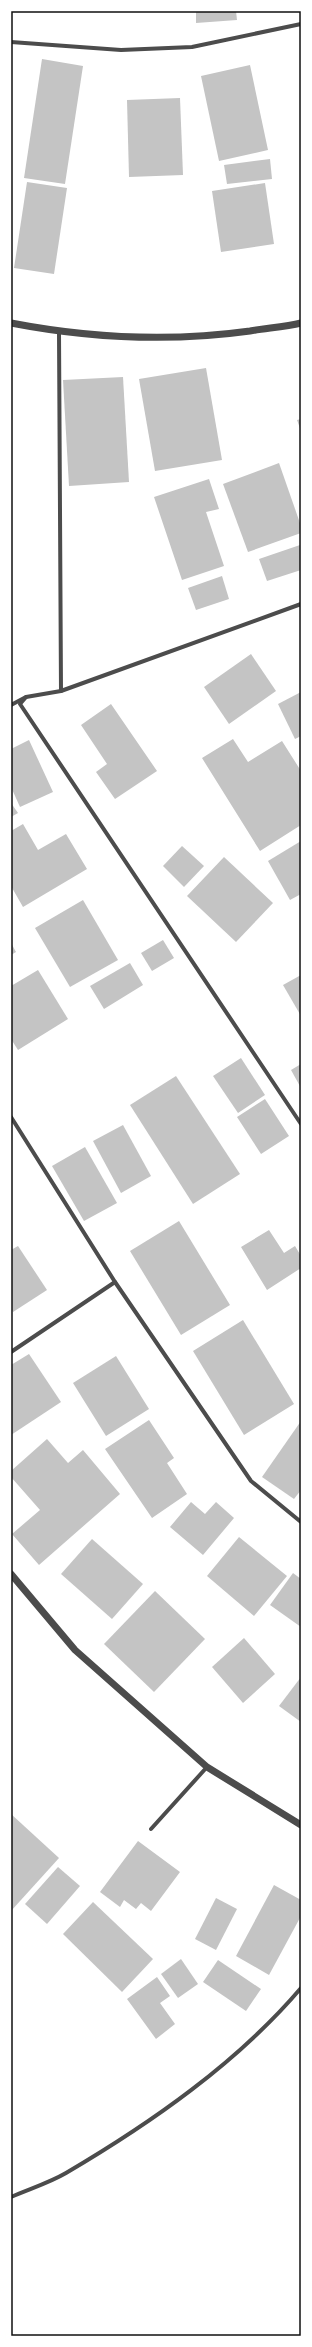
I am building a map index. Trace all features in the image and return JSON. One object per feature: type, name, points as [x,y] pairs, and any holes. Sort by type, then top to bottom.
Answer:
[{"type":"street","points":[[11,42],[27,45],[121,50],[192,47],[301,24]]},
{"type":"street","points":[[11,323],[59,333],[137,337],[208,336],[301,323]]},
{"type":"street","points":[[59,333],[61,691]]},
{"type":"street","points":[[11,705],[26,697],[61,691],[301,604]]},
{"type":"street","points":[[26,697],[20,704],[301,1124]]},
{"type":"street","points":[[11,1117],[115,1282],[251,1481],[301,1522]]},
{"type":"street","points":[[11,1352],[115,1282]]},
{"type":"street","points":[[11,1574],[75,1650],[207,1767],[301,1825]]},
{"type":"street","points":[[151,1829],[207,1767]]},
{"type":"street","points":[[11,2197],[65,2173],[190,2093],[284,2008],[301,1988]]},
{"type":"building","points":[[196,11],[236,11],[237,20],[196,23]]},
{"type":"building","points":[[42,59],[83,66],[65,184],[24,178]]},
{"type":"building","points":[[250,65],[268,150],[219,161],[201,76]]},
{"type":"building","points":[[180,98],[183,175],[129,177],[127,100]]},
{"type":"building","points":[[270,159],[272,179],[227,184],[224,165]]},
{"type":"building","points":[[27,182],[67,188],[54,274],[14,268]]},
{"type":"building","points":[[265,183],[274,244],[221,252],[212,191]]},
{"type":"building","points":[[206,368],[222,460],[155,471],[139,379]]},
{"type":"building","points":[[123,377],[129,482],[69,486],[63,380]]},
{"type":"building","points":[[301,419],[301,431],[297,420]]},
{"type":"building","points":[[279,463],[301,526],[301,533],[248,552],[223,484]]},
{"type":"building","points":[[209,479],[219,509],[206,512],[224,566],[182,580],[154,497]]},
{"type":"building","points":[[300,545],[301,570],[267,581],[259,559]]},
{"type":"building","points":[[222,576],[229,599],[196,610],[188,588]]},
{"type":"building","points":[[251,654],[276,691],[229,724],[204,687]]},
{"type":"building","points":[[301,692],[301,736],[295,739],[278,704]]},
{"type":"building","points":[[111,704],[157,771],[115,799],[96,772],[107,764],[81,725]]},
{"type":"building","points":[[233,739],[248,762],[282,741],[301,771],[301,825],[260,851],[202,758]]},
{"type":"building","points":[[29,740],[53,792],[20,807],[11,787],[11,749]]},
{"type":"building","points":[[11,803],[18,813],[11,817]]},
{"type":"building","points":[[23,824],[38,850],[66,834],[87,869],[23,907],[11,886],[11,831]]},
{"type":"building","points":[[301,841],[301,894],[290,900],[268,861]]},
{"type":"building","points":[[182,846],[204,866],[184,887],[163,866]]},
{"type":"building","points":[[224,857],[273,903],[236,942],[187,896]]},
{"type":"building","points":[[83,900],[118,960],[70,987],[35,928]]},
{"type":"building","points":[[163,940],[174,958],[152,971],[141,953]]},
{"type":"building","points":[[11,943],[16,952],[11,955]]},
{"type":"building","points":[[130,963],[143,985],[104,1009],[90,986]]},
{"type":"building","points":[[38,970],[68,1019],[18,1050],[11,1039],[11,986]]},
{"type":"building","points":[[301,975],[301,1016],[283,985]]},
{"type":"building","points":[[241,1058],[265,1095],[238,1113],[213,1076]]},
{"type":"building","points":[[301,1064],[301,1088],[291,1070]]},
{"type":"building","points":[[176,1076],[240,1174],[193,1204],[130,1105]]},
{"type":"building","points":[[265,1099],[289,1136],[261,1154],[237,1117]]},
{"type":"building","points":[[123,1125],[151,1176],[121,1193],[93,1141]]},
{"type":"building","points":[[85,1147],[117,1203],[84,1221],[52,1166]]},
{"type":"building","points":[[179,1221],[230,1305],[181,1335],[130,1251]]},
{"type":"building","points":[[269,1230],[284,1253],[295,1246],[301,1256],[301,1268],[267,1290],[241,1247]]},
{"type":"building","points":[[18,1246],[47,1290],[13,1312],[11,1308],[11,1250]]},
{"type":"building","points":[[243,1320],[294,1404],[244,1435],[193,1351]]},
{"type":"building","points":[[29,1354],[61,1402],[11,1435],[11,1365]]},
{"type":"building","points":[[116,1356],[149,1409],[106,1436],[73,1383]]},
{"type":"building","points":[[149,1420],[174,1458],[167,1463],[187,1494],[152,1518],[105,1449]]},
{"type":"building","points":[[301,1421],[301,1490],[294,1499],[262,1477]]},
{"type":"building","points":[[47,1439],[68,1463],[83,1450],[120,1494],[39,1565],[12,1534],[40,1510],[11,1477],[11,1471]]},
{"type":"building","points":[[191,1502],[205,1514],[216,1502],[234,1518],[203,1555],[170,1527]]},
{"type":"building","points":[[239,1537],[287,1576],[254,1616],[207,1576]]},
{"type":"building","points":[[92,1539],[143,1584],[112,1619],[61,1574]]},
{"type":"building","points":[[293,1573],[301,1579],[301,1627],[270,1605]]},
{"type":"building","points":[[155,1591],[205,1639],[154,1692],[104,1644]]},
{"type":"building","points":[[244,1638],[275,1674],[243,1703],[212,1667]]},
{"type":"building","points":[[301,1677],[301,1722],[279,1706]]},
{"type":"building","points":[[11,1814],[59,1858],[11,1911]]},
{"type":"building","points":[[138,1841],[180,1872],[151,1911],[141,1903],[136,1909],[124,1900],[120,1907],[100,1892]]},
{"type":"building","points":[[58,1867],[80,1886],[47,1924],[25,1904]]},
{"type":"building","points":[[274,1885],[301,1900],[301,1916],[269,1975],[236,1956]]},
{"type":"building","points":[[216,1898],[237,1909],[216,1950],[195,1939]]},
{"type":"building","points":[[93,1902],[153,1959],[122,1992],[63,1934]]},
{"type":"building","points":[[181,1959],[198,1984],[178,1998],[161,1974]]},
{"type":"building","points":[[218,1960],[261,1989],[246,2011],[203,1982]]},
{"type":"building","points":[[157,1977],[170,1996],[160,2003],[175,2024],[156,2039],[127,1999]]}]
